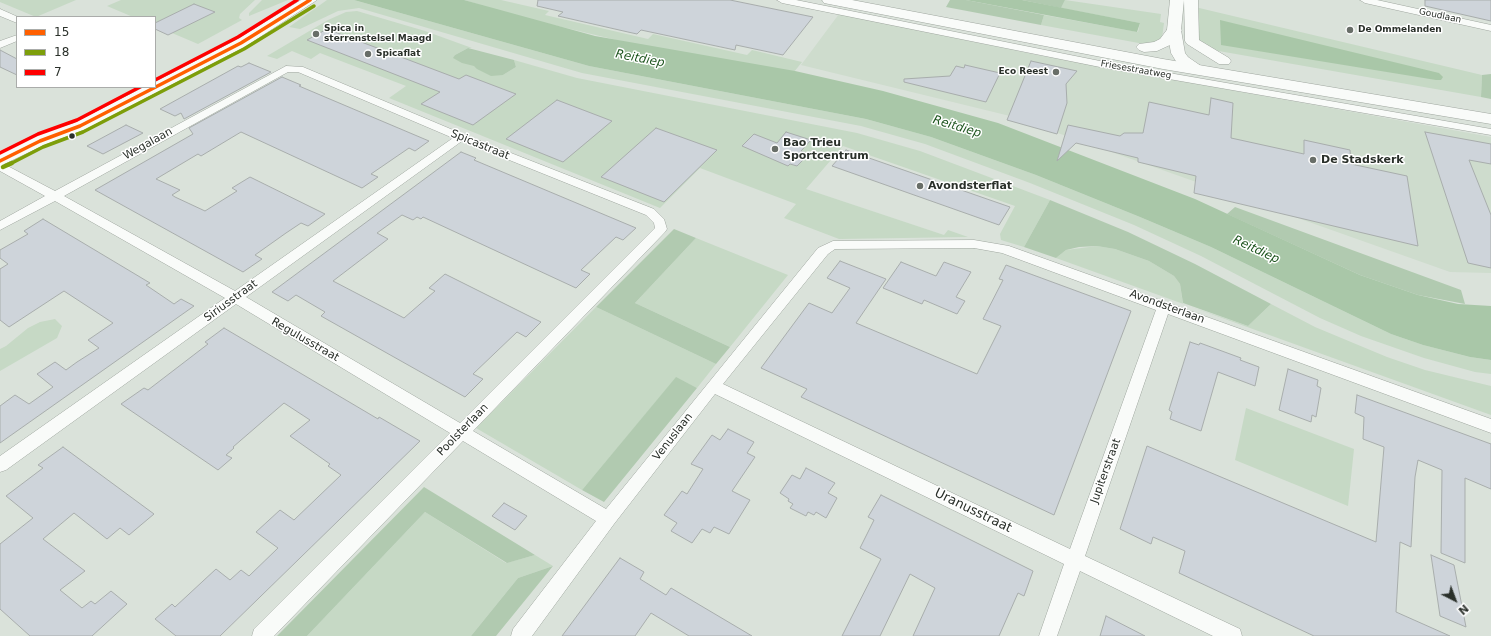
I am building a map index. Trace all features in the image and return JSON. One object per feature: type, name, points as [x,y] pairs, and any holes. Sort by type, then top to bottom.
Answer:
[{"type":"highway","name":"Friesestraatweg","points":[[829,0],[1196,69],[1491,119]]},
{"type":"highway","points":[[890,0],[1144,47],[1491,107]]},
{"type":"highway","points":[[1144,47],[1157,46],[1165,42],[1174,30]]},
{"type":"highway","points":[[1307,88],[1327,97],[1382,107],[1387,110],[1388,115]]},
{"type":"main road","points":[[156,80],[299,0]]},
{"type":"main road","points":[[156,87],[241,43],[310,0]]},
{"type":"main road","points":[[1177,0],[1174,30],[1178,53],[1186,63],[1196,69]]},
{"type":"main road","points":[[1191,0],[1192,41],[1199,47],[1224,61]]},
{"type":"main road","points":[[0,161],[141,88]]},
{"type":"main road","points":[[40,141],[80,126],[155,88]]},
{"type":"street","name":"Friesestraatweg","points":[[782,0],[1100,64],[1491,132]]},
{"type":"street","name":"Goudlaan","points":[[1365,0],[1491,28]]},
{"type":"street","points":[[0,12],[16,20]]},
{"type":"street","points":[[0,45],[16,38]]},
{"type":"street","name":"Wegalaan","points":[[0,226],[286,68],[298,69]]},
{"type":"street","name":"Spicastraat","points":[[298,69],[461,137],[650,212],[660,222]]},
{"type":"street","name":"Siriusstraat","points":[[0,465],[461,137]]},
{"type":"street","name":"Regulusstraat","points":[[0,166],[189,270],[608,519]]},
{"type":"street","name":"Poolsterlaan","points":[[261,636],[661,229],[660,222]]},
{"type":"street","name":"Avondsterlaan","points":[[833,245],[974,244],[1004,249],[1491,426]]},
{"type":"street","name":"Venuslaan","points":[[520,636],[608,519],[713,386],[823,251],[833,245]]},
{"type":"street","name":"Jupiterstraat","points":[[1048,636],[1164,306]]},
{"type":"street","name":"Uranusstraat","points":[[713,386],[1233,636]]},
{"type":"shaded area","points":[[0,0],[76,0],[38,16],[34,16],[0,2]]},
{"type":"shaded area","points":[[121,0],[255,0],[240,14],[239,18],[242,20],[198,44],[172,33],[214,12],[194,5],[156,23],[156,16],[131,16],[107,6]]},
{"type":"shaded area","points":[[262,0],[288,0],[249,16],[249,13]]},
{"type":"shaded area","points":[[327,0],[354,0],[589,66],[866,119],[931,137],[1036,175],[1211,247],[1391,334],[1423,345],[1470,357],[1491,360],[1491,374],[1475,372],[1424,358],[1361,336],[1320,318],[1201,256],[1134,225],[1030,183],[925,144],[861,126],[582,73],[359,8],[338,11],[300,29],[289,27]]},
{"type":"shaded area","points":[[464,0],[501,0],[549,11],[545,15],[648,39],[653,34],[747,55],[752,50],[802,62],[794,72],[629,43],[520,17]]},
{"type":"shaded area","points":[[950,0],[966,0],[1044,15],[1041,25],[946,7]]},
{"type":"shaded area","points":[[1022,0],[1065,0],[1061,8]]},
{"type":"shaded area","points":[[1065,0],[1161,14],[1160,22],[1164,23],[1162,38],[1152,43],[1144,44],[1041,25],[1044,15],[1138,32],[1140,23],[1061,8]]},
{"type":"shaded area","points":[[1195,7],[1482,75],[1481,97],[1213,50],[1198,41]]},
{"type":"shaded area","points":[[357,11],[425,31],[472,48],[468,48],[455,55],[454,58],[503,75],[516,67],[514,60],[577,78],[857,133],[920,151],[1050,200],[1024,247],[1001,240],[1000,234],[1015,206],[843,146],[806,189],[944,235],[948,230],[968,237],[839,239],[784,218],[796,204],[700,168],[660,208],[389,98],[406,86],[320,53],[311,59],[292,51],[277,59],[267,56],[328,20],[346,12]]},
{"type":"shaded area","points":[[839,14],[1042,56],[1491,137],[1491,273],[1450,272],[1010,116],[801,65]]},
{"type":"shaded area","points":[[468,48],[514,60],[516,67],[503,75],[491,76],[474,66],[462,63],[453,58],[455,55]]},
{"type":"shaded area","points":[[1491,74],[1491,99],[1481,97],[1482,75]]},
{"type":"shaded area","points":[[1050,200],[1128,232],[1195,264],[1271,304],[1248,326],[1183,303],[1180,284],[1174,276],[1149,261],[1115,249],[1097,246],[1079,247],[1066,250],[1056,258],[1024,247]]},
{"type":"shaded area","points":[[1235,207],[1461,290],[1465,304],[1418,295],[1360,275],[1227,214]]},
{"type":"shaded area","points":[[674,229],[696,238],[635,303],[730,347],[716,364],[596,307]]},
{"type":"shaded area","points":[[696,238],[788,275],[730,347],[635,303]]},
{"type":"shaded area","points":[[1097,246],[1115,249],[1149,261],[1174,276],[1180,284],[1183,304],[1056,258],[1066,250]]},
{"type":"shaded area","points":[[1271,304],[1315,327],[1387,357],[1425,370],[1491,386],[1491,415],[1190,306],[1248,326]]},
{"type":"shaded area","points":[[596,307],[716,364],[697,388],[676,378],[582,490],[476,428]]},
{"type":"shaded area","points":[[55,319],[62,326],[57,338],[0,371],[0,349],[28,328],[40,322]]},
{"type":"shaded area","points":[[676,377],[697,388],[604,502],[582,490]]},
{"type":"shaded area","points":[[1246,408],[1354,449],[1348,506],[1235,460]]},
{"type":"shaded area","points":[[424,487],[535,555],[507,563],[425,512],[307,636],[277,636]]},
{"type":"shaded area","points":[[425,512],[506,563],[535,555],[553,566],[518,578],[471,636],[307,636]]},
{"type":"shaded area","points":[[553,566],[496,636],[471,636],[518,578]]},
{"type":"water","name":"Reitdiep","points":[[354,0],[464,0],[595,36],[795,71],[883,91],[998,123],[1195,199],[1360,275],[1418,295],[1458,304],[1491,306],[1491,360],[1470,357],[1423,345],[1391,334],[1211,247],[1036,175],[931,137],[866,119],[589,66]]},
{"type":"water","points":[[966,0],[1022,0],[1140,23],[1137,32]]},
{"type":"water","points":[[1220,20],[1439,73],[1443,77],[1441,80],[1436,80],[1221,45]]},
{"type":"building","points":[[538,0],[730,0],[813,17],[783,55],[736,45],[735,50],[641,30],[637,34],[628,32],[558,16],[563,12],[537,6]]},
{"type":"building","points":[[1425,0],[1491,0],[1491,21],[1425,6]]},
{"type":"building","points":[[194,4],[215,12],[168,35],[156,29],[156,23]]},
{"type":"building","points":[[327,29],[459,79],[466,75],[516,94],[473,125],[421,104],[440,92],[307,40]]},
{"type":"building","points":[[0,50],[16,58],[16,75],[0,67]]},
{"type":"building","points":[[1031,61],[1077,71],[1066,84],[1067,103],[1057,134],[1007,120]]},
{"type":"building","points":[[249,63],[271,72],[184,119],[181,113],[175,116],[160,109],[238,66],[241,67]]},
{"type":"building","points":[[965,65],[1000,73],[986,102],[904,82],[904,79],[950,76],[956,66],[964,68]]},
{"type":"building","points":[[282,77],[301,85],[299,86],[429,141],[415,151],[409,148],[371,174],[378,177],[362,188],[241,132],[201,156],[198,154],[156,179],[180,190],[172,195],[175,197],[205,211],[237,191],[232,188],[250,177],[325,214],[308,226],[301,223],[286,233],[255,255],[262,259],[243,272],[95,190],[193,134],[189,128]]},
{"type":"building","points":[[1211,98],[1233,103],[1231,138],[1304,154],[1304,140],[1350,150],[1351,164],[1407,176],[1418,246],[1194,193],[1196,176],[1138,162],[1138,158],[1076,143],[1057,161],[1068,125],[1120,136],[1124,133],[1143,133],[1149,102],[1209,115]]},
{"type":"building","points":[[557,100],[612,121],[563,162],[506,139]]},
{"type":"building","points":[[126,125],[143,133],[103,154],[87,146]]},
{"type":"building","points":[[656,128],[717,150],[664,202],[601,177]]},
{"type":"building","name":"Bao Trieu Sportcentrum","points":[[786,132],[811,140],[801,151],[809,154],[797,166],[790,164],[788,166],[742,146],[754,134],[777,143]]},
{"type":"building","points":[[1425,132],[1491,144],[1491,164],[1469,160],[1491,215],[1491,268],[1468,263]]},
{"type":"building","name":"Avondsterflat","points":[[846,150],[1010,207],[999,225],[832,166]]},
{"type":"building","points":[[461,152],[476,158],[474,160],[636,228],[623,240],[616,237],[581,270],[590,274],[576,288],[423,217],[421,219],[417,217],[413,220],[402,215],[377,233],[388,239],[333,281],[404,318],[435,291],[429,288],[445,274],[541,322],[526,337],[517,332],[473,374],[483,379],[465,397],[321,316],[325,312],[296,295],[288,301],[272,292]]},
{"type":"building","points":[[43,219],[150,283],[146,285],[174,304],[181,299],[194,306],[0,443],[0,406],[15,395],[29,404],[53,387],[37,374],[55,362],[66,370],[99,348],[88,340],[113,323],[64,291],[9,327],[0,320],[0,269],[8,264],[0,258],[0,250],[28,234],[24,231]]},
{"type":"building","points":[[840,261],[886,279],[856,323],[977,374],[1001,326],[983,319],[1003,280],[999,279],[1006,265],[1131,311],[1054,515],[801,397],[807,389],[761,368],[809,303],[832,313],[850,288],[827,278]]},
{"type":"building","points":[[901,262],[936,276],[944,262],[971,272],[956,297],[965,301],[957,314],[924,300],[922,304],[883,288]]},
{"type":"building","points":[[224,328],[378,419],[379,417],[420,441],[220,636],[176,636],[155,619],[172,604],[175,607],[216,569],[230,580],[241,570],[249,576],[278,548],[256,532],[280,510],[294,520],[341,475],[328,466],[330,464],[290,436],[310,420],[284,403],[233,447],[234,448],[226,455],[232,458],[218,470],[121,404],[144,388],[148,390],[208,344],[205,342]]},
{"type":"building","points":[[1190,342],[1199,345],[1200,343],[1241,358],[1240,360],[1259,367],[1255,386],[1218,372],[1201,431],[1170,419],[1172,412],[1169,410]]},
{"type":"building","points":[[1288,369],[1318,380],[1317,386],[1321,388],[1316,417],[1312,415],[1311,422],[1279,410]]},
{"type":"building","points":[[1357,395],[1491,444],[1491,489],[1465,478],[1465,563],[1441,553],[1442,470],[1418,460],[1415,477],[1411,547],[1400,542],[1396,612],[1450,636],[1314,636],[1179,573],[1185,551],[1153,537],[1151,544],[1120,529],[1147,446],[1376,542],[1384,447],[1363,439],[1364,417],[1355,413]]},
{"type":"building","points":[[728,429],[754,442],[747,453],[755,457],[732,491],[750,500],[729,534],[714,527],[710,533],[702,529],[692,543],[671,531],[677,523],[664,515],[682,491],[687,494],[703,469],[691,464],[712,435],[720,440]]},
{"type":"building","points":[[63,447],[154,514],[129,535],[120,528],[107,539],[74,513],[43,539],[85,571],[60,590],[82,608],[91,601],[95,604],[111,591],[127,604],[92,636],[30,636],[0,609],[0,544],[33,518],[6,496],[43,468],[38,465]]},
{"type":"building","points":[[806,468],[835,483],[828,493],[837,498],[826,518],[816,512],[814,515],[808,512],[806,516],[790,508],[793,504],[788,501],[789,499],[780,493],[792,475],[800,479]]},
{"type":"building","points":[[881,495],[1033,571],[1024,596],[1018,593],[999,636],[913,636],[935,588],[910,574],[880,636],[842,636],[881,559],[860,548],[874,520],[868,517]]},
{"type":"building","points":[[504,503],[527,516],[515,530],[492,516]]},
{"type":"building","points":[[1431,555],[1454,565],[1466,627],[1440,616]]},
{"type":"building","points":[[620,558],[644,572],[640,579],[666,595],[671,588],[752,636],[689,636],[651,613],[635,636],[562,636]]},
{"type":"building","points":[[1106,616],[1145,636],[1100,636]]},
{"type":"transit line","name":"7","points":[[156,79],[238,37],[297,0]]},
{"type":"transit line","name":"15","points":[[156,87],[241,43],[310,0]]},
{"type":"transit line","name":"18","points":[[3,167],[43,147],[83,132],[244,49],[314,6]]},
{"type":"transit line","name":"7","points":[[0,153],[38,134],[77,120],[138,88]]},
{"type":"transit line","name":"15","points":[[0,161],[40,141],[80,126],[154,88]]},
{"type":"place","name":"De Ommelanden","points":[[1350,30]]},
{"type":"place","name":"Spica in sterrenstelsel Maagd","points":[[316,34]]},
{"type":"place","name":"Spicaflat","points":[[368,54]]},
{"type":"place","name":"Eco Reest","points":[[1056,72]]},
{"type":"place","name":"Bao Trieu Sportcentrum","points":[[775,149]]},
{"type":"place","name":"De Stadskerk","points":[[1313,160]]},
{"type":"place","name":"Avondsterflat","points":[[920,186]]}]
